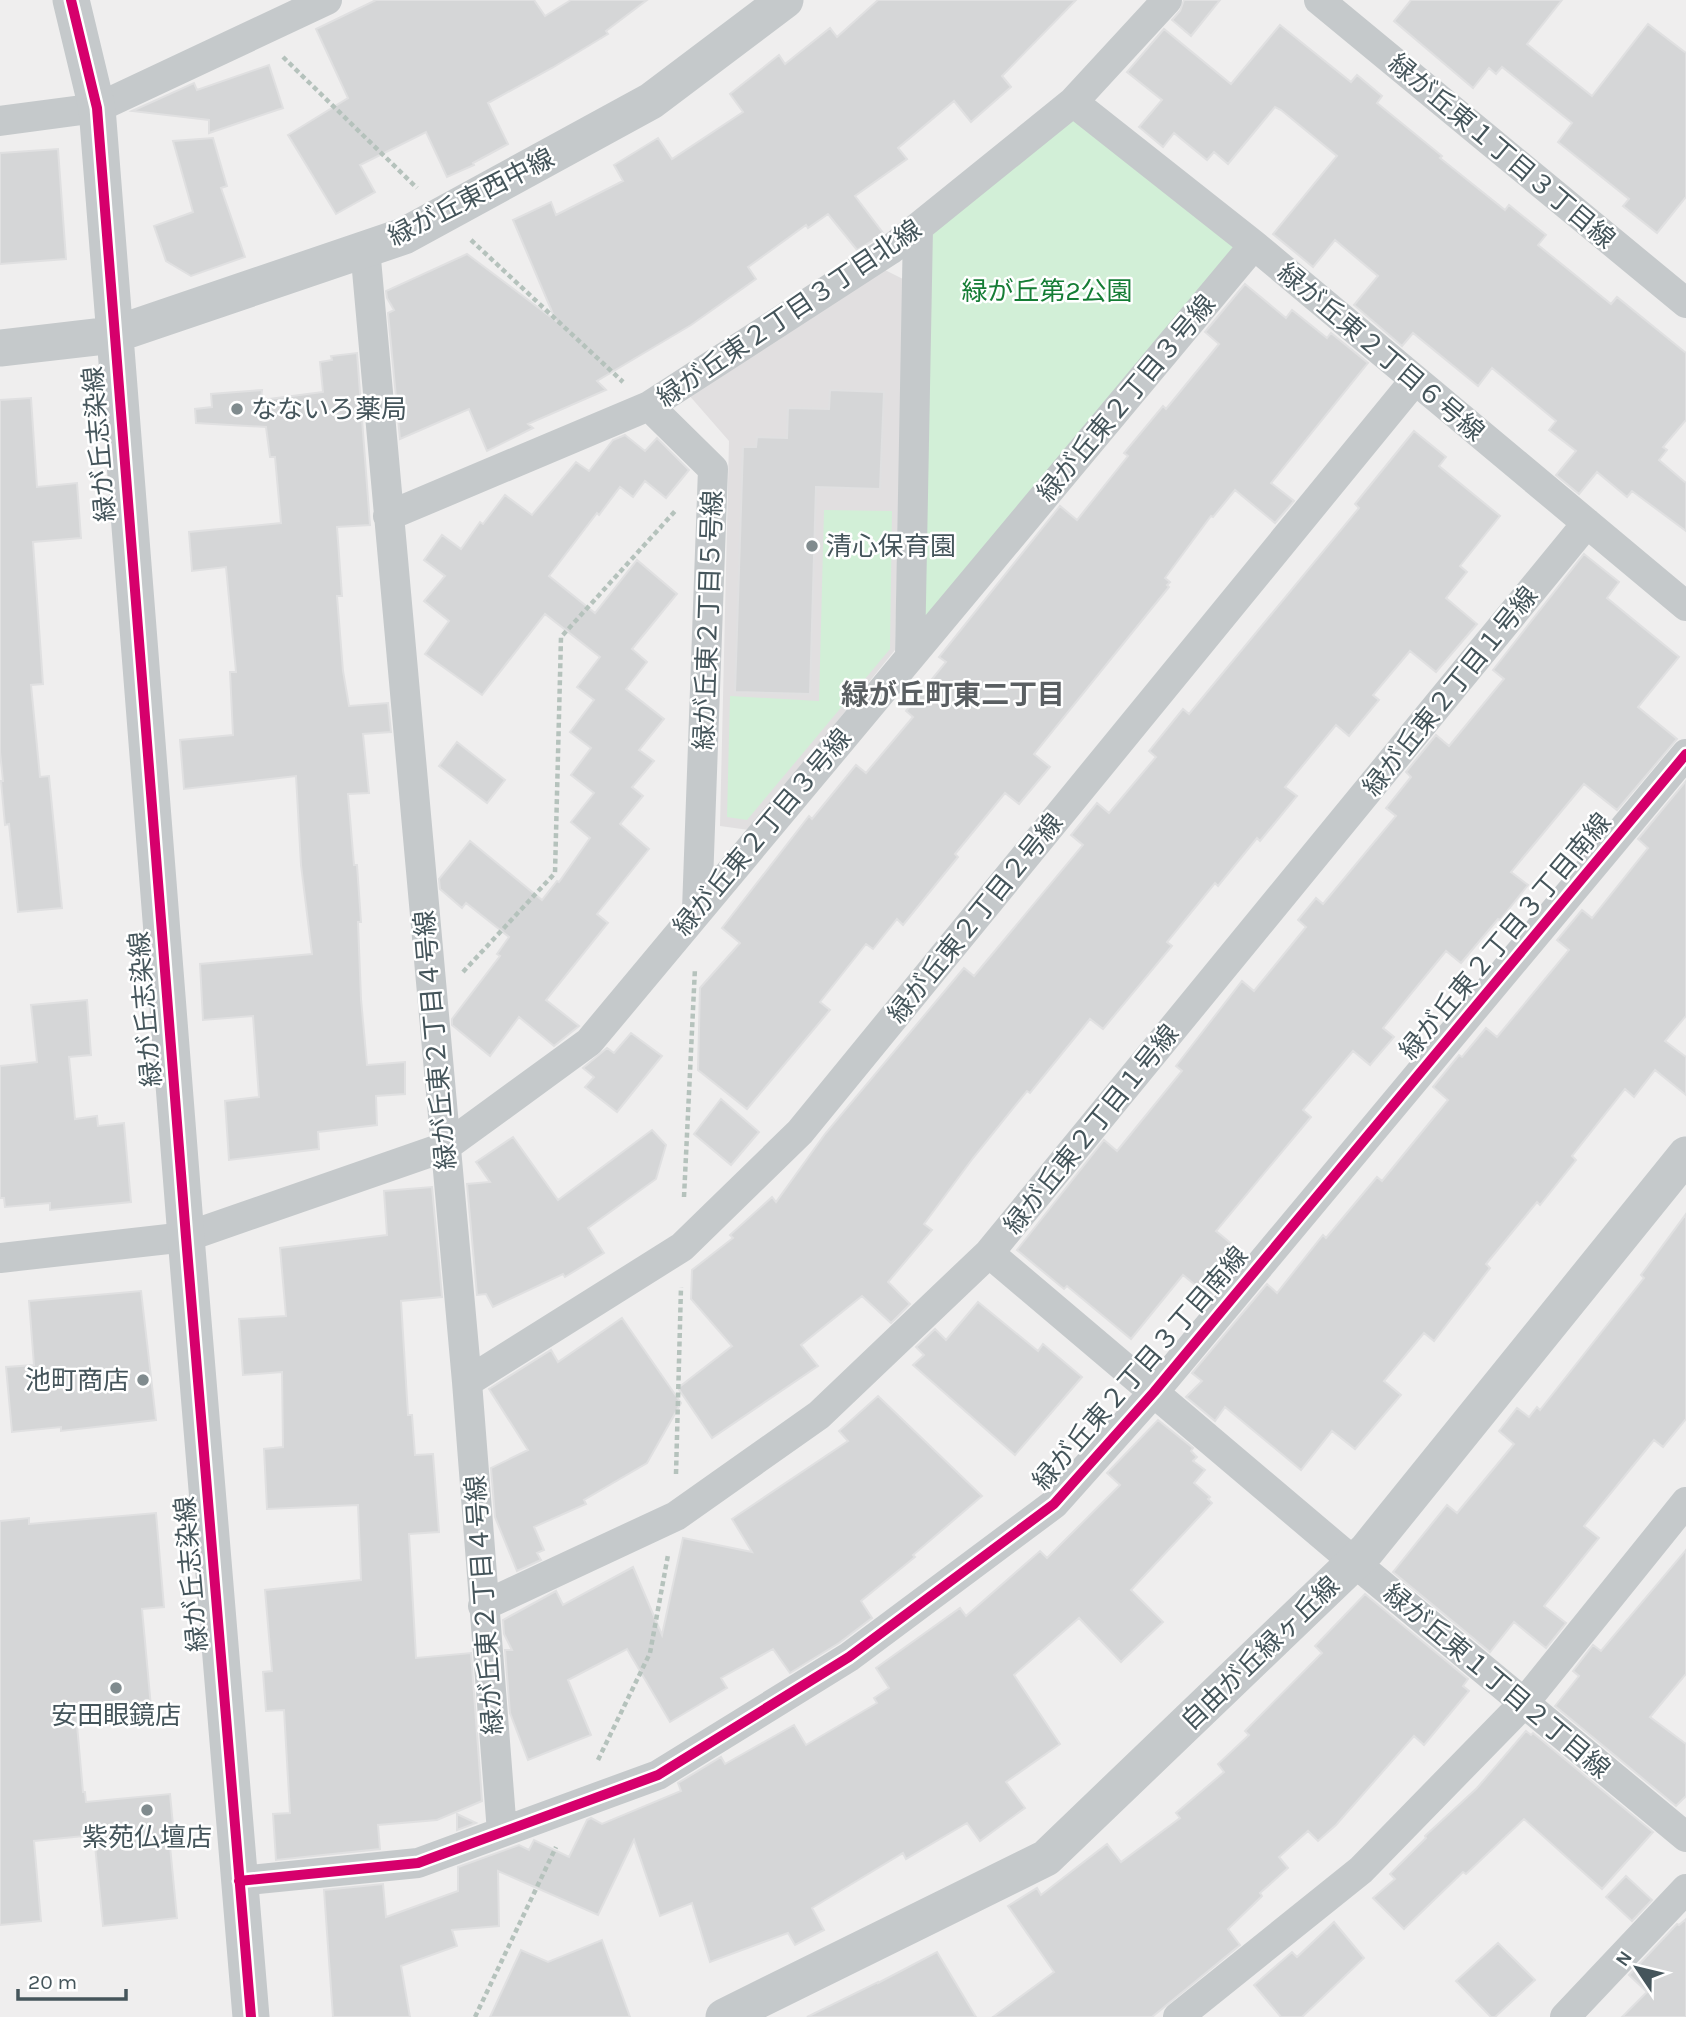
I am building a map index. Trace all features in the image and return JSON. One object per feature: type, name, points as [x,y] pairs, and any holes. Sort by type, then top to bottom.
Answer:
[{"type":"street","name":"緑が丘志染線","points":[[71,0],[97,108],[113,335],[251,2017]]},
{"type":"street","points":[[0,121],[97,108],[326,0]]},
{"type":"street","name":"緑が丘東西中線","points":[[0,348],[113,335],[404,236],[651,101],[785,0]]},
{"type":"street","name":"緑が丘東２丁目３丁目北線","points":[[388,516],[649,406],[890,250],[1073,102],[1167,0]]},
{"type":"street","name":"緑が丘東１丁目３丁目線","points":[[1319,0],[1686,303]]},
{"type":"street","name":"緑が丘東２丁目６号線","points":[[1073,102],[1254,245],[1686,606]]},
{"type":"street","points":[[911,655],[918,228]]},
{"type":"street","name":"緑が丘東２丁目３号線","points":[[0,1258],[186,1237],[445,1147],[589,1042],[1254,245]]},
{"type":"street","name":"緑が丘東２丁目４号線","points":[[365,248],[467,1382],[502,1832]]},
{"type":"street","name":"緑が丘東２丁目２号線","points":[[467,1382],[682,1247],[800,1132],[1415,380]]},
{"type":"street","points":[[649,406],[713,469]]},
{"type":"street","name":"緑が丘東２丁目５号線","points":[[697,910],[713,469]]},
{"type":"street","name":"緑が丘東２丁目１号線","points":[[483,1606],[676,1516],[820,1415],[989,1253],[1587,523]]},
{"type":"street","name":"緑が丘東２丁目３丁目南線","points":[[239,1881],[418,1863],[658,1775],[849,1657],[1054,1504],[1154,1392],[1686,754]]},
{"type":"street","name":"自由が丘緑ヶ丘線","points":[[724,2017],[1046,1858],[1367,1550],[1686,1155]]},
{"type":"street","name":"緑が丘東１丁目２丁目線","points":[[989,1253],[1354,1562],[1686,1837]]},
{"type":"street","points":[[1178,2017],[1361,1870],[1524,1703],[1686,1502]]},
{"type":"street","points":[[1565,2017],[1686,1889]]},
{"type":"path","points":[[475,2017],[650,1653],[676,1516],[682,1247],[697,910]]},
{"type":"shaded area","name":"清心保育園","points":[[883,269],[905,280],[895,650],[749,830],[720,826],[729,441],[688,394]]},
{"type":"green space","name":"緑が丘第2公園","points":[[1073,102],[1254,245],[910,655],[918,228]]},
{"type":"green space","points":[[824,510],[892,511],[890,649],[747,820],[727,817],[730,696],[819,701]]},
{"type":"building","points":[[376,0],[534,0],[545,16],[571,0],[647,0],[606,31],[608,34],[488,103],[508,144],[473,163],[474,165],[447,177],[426,132],[360,165],[375,192],[336,214],[288,135],[348,98],[316,29]]},
{"type":"building","points":[[878,0],[1076,0],[1002,76],[1011,87],[971,122],[954,101],[898,148],[907,159],[855,196],[883,233],[880,236],[857,250],[828,214],[808,228],[806,225],[748,267],[756,279],[691,325],[597,381],[606,390],[528,424],[533,428],[487,451],[469,409],[400,439],[388,313],[394,310],[386,291],[467,254],[556,321],[513,220],[551,202],[556,215],[623,181],[614,165],[658,138],[672,159],[743,112],[730,94],[779,55],[785,64],[830,28],[837,37]]},
{"type":"building","points":[[1184,0],[1220,0],[1191,36],[1172,20],[1180,11]]},
{"type":"building","points":[[1411,0],[1562,0],[1527,44],[1592,96],[1648,24],[1686,53],[1686,197],[1657,233],[1623,206],[1629,199],[1558,142],[1572,123],[1502,67],[1496,74],[1489,68],[1473,88],[1394,21]]},
{"type":"building","points":[[1280,25],[1351,82],[1357,75],[1382,96],[1377,103],[1442,156],[1440,158],[1505,210],[1509,205],[1546,235],[1538,245],[1611,304],[1617,297],[1686,353],[1686,420],[1663,447],[1667,450],[1659,460],[1686,483],[1686,531],[1632,491],[1627,497],[1597,472],[1579,494],[1556,475],[1576,451],[1549,430],[1556,421],[1492,368],[1478,386],[1413,333],[1402,346],[1354,305],[1378,276],[1335,240],[1313,267],[1273,234],[1337,156],[1281,110],[1275,107],[1228,164],[1214,152],[1207,160],[1174,133],[1163,147],[1139,127],[1162,100],[1127,72],[1164,29],[1231,84]]},
{"type":"building","points":[[269,65],[283,108],[209,133],[209,120],[132,111],[194,83],[197,90]]},
{"type":"building","points":[[213,138],[227,186],[221,188],[245,257],[191,276],[166,261],[154,226],[193,212],[173,141]]},
{"type":"building","points":[[58,149],[66,259],[0,264],[0,153]]},
{"type":"building","points":[[1245,284],[1286,318],[1292,310],[1327,338],[1331,333],[1368,363],[1271,483],[1294,501],[1275,523],[1235,490],[1213,517],[1211,516],[1165,578],[1170,582],[1167,585],[1169,587],[1034,754],[1050,767],[1019,804],[1005,793],[955,854],[958,857],[903,925],[897,919],[873,949],[866,944],[820,1002],[830,1010],[747,1109],[698,1070],[700,988],[740,943],[722,928],[809,816],[812,819],[856,765],[866,773],[913,717],[906,711],[946,662],[939,657],[1060,506],[1077,520],[1128,456],[1124,453],[1163,406],[1166,409],[1219,344],[1205,332]]},
{"type":"building","points":[[357,353],[370,525],[337,527],[342,596],[337,596],[343,671],[349,706],[388,703],[391,732],[363,734],[369,793],[348,794],[361,922],[358,922],[361,999],[367,1065],[405,1062],[405,1094],[376,1096],[377,1125],[318,1132],[319,1149],[229,1160],[225,1101],[259,1097],[253,1016],[203,1020],[200,964],[312,954],[301,865],[296,776],[184,789],[180,740],[233,735],[230,672],[236,672],[226,567],[192,571],[189,532],[281,523],[275,457],[270,457],[266,427],[196,423],[195,409],[212,407],[211,394],[262,390],[261,400],[323,392],[320,362],[332,360],[331,356]]},
{"type":"building","points":[[830,390],[884,392],[880,489],[816,487],[810,694],[735,692],[743,447],[756,447],[757,437],[787,438],[788,408],[829,409]]},
{"type":"building","points":[[31,398],[37,487],[77,483],[81,538],[33,542],[43,684],[31,685],[40,777],[49,776],[62,908],[18,912],[9,824],[5,825],[1,781],[0,400]]},
{"type":"building","points":[[1414,431],[1446,457],[1439,466],[1500,516],[1460,566],[1467,572],[1446,598],[1477,624],[1436,672],[1410,651],[1373,695],[1379,700],[1349,736],[1336,725],[1285,787],[1297,796],[1260,841],[1257,838],[1218,886],[1215,883],[1167,942],[1172,946],[1103,1029],[1090,1019],[1030,1093],[1027,1091],[924,1224],[932,1230],[888,1282],[910,1304],[891,1323],[862,1296],[801,1345],[818,1366],[712,1438],[678,1388],[732,1346],[691,1299],[692,1270],[733,1238],[730,1235],[772,1197],[776,1202],[825,1134],[964,968],[974,976],[1083,845],[1071,835],[1097,803],[1109,813],[1156,757],[1149,751],[1183,709],[1189,714],[1359,508],[1355,504]]},
{"type":"building","points":[[625,435],[645,451],[657,438],[689,470],[666,498],[645,481],[633,497],[620,487],[549,576],[595,613],[637,560],[677,594],[632,649],[647,662],[626,689],[664,719],[639,750],[654,761],[632,787],[643,796],[620,824],[649,849],[597,914],[608,923],[546,1000],[579,1026],[554,1046],[519,1017],[490,1056],[452,1025],[452,1019],[500,956],[497,954],[509,937],[466,903],[462,908],[440,889],[439,879],[470,841],[542,900],[557,881],[559,882],[590,838],[571,822],[594,793],[571,775],[591,748],[570,732],[594,700],[577,687],[600,657],[545,614],[482,695],[425,654],[449,621],[424,601],[445,576],[424,560],[442,535],[461,549],[480,522],[483,524],[505,495],[532,515],[576,462],[589,471],[613,440]]},
{"type":"building","points":[[1584,554],[1619,582],[1607,598],[1679,657],[1638,707],[1677,739],[1617,810],[1584,784],[1511,872],[1528,885],[1500,920],[1498,919],[1461,963],[1446,951],[1383,1028],[1394,1037],[1370,1065],[1353,1051],[1303,1110],[1311,1117],[1216,1231],[1239,1250],[1234,1257],[1239,1262],[1210,1297],[1183,1275],[1131,1339],[1067,1286],[1064,1289],[1017,1250],[1104,1140],[1117,1151],[1182,1071],[1176,1066],[1242,981],[1254,991],[1306,927],[1298,920],[1316,898],[1323,904],[1396,816],[1386,808],[1411,777],[1406,772],[1436,735],[1449,746],[1504,679],[1493,670]]},
{"type":"building","points":[[457,742],[505,780],[487,803],[439,766]]},
{"type":"building","points":[[1686,781],[1686,1016],[1665,1041],[1686,1057],[1686,1095],[1655,1070],[1634,1097],[1625,1089],[1572,1156],[1576,1160],[1540,1205],[1537,1202],[1486,1264],[1490,1268],[1434,1341],[1424,1333],[1384,1381],[1401,1395],[1355,1449],[1332,1431],[1301,1470],[1225,1407],[1215,1421],[1186,1397],[1202,1381],[1192,1373],[1267,1284],[1277,1293],[1323,1235],[1326,1238],[1377,1177],[1382,1181],[1448,1100],[1433,1087],[1486,1028],[1497,1037],[1569,950],[1557,940],[1582,910],[1592,918],[1648,848],[1638,839]]},
{"type":"building","points":[[87,1000],[91,1055],[69,1057],[75,1119],[97,1116],[98,1126],[124,1123],[131,1202],[50,1210],[50,1203],[5,1207],[4,1198],[0,1198],[0,1066],[37,1062],[31,1005]]},
{"type":"building","points":[[631,1033],[662,1056],[617,1112],[585,1087],[594,1077],[583,1068],[607,1048],[614,1053]]},
{"type":"building","points":[[721,1099],[759,1132],[731,1165],[694,1134]]},
{"type":"building","points":[[652,1130],[666,1145],[656,1179],[588,1228],[604,1253],[565,1277],[563,1274],[493,1307],[486,1294],[477,1295],[467,1184],[490,1182],[476,1162],[513,1137],[558,1200]]},
{"type":"building","points":[[432,1187],[442,1297],[401,1301],[408,1415],[412,1415],[415,1455],[433,1454],[439,1532],[409,1534],[416,1658],[471,1653],[482,1801],[437,1820],[378,1825],[380,1849],[276,1860],[273,1814],[290,1813],[284,1710],[266,1711],[263,1672],[272,1671],[265,1590],[361,1580],[358,1505],[267,1509],[264,1449],[283,1447],[282,1372],[243,1375],[239,1319],[286,1316],[280,1248],[387,1235],[384,1191]]},
{"type":"building","points":[[1686,1214],[1686,1419],[1663,1447],[1654,1440],[1584,1526],[1599,1538],[1544,1606],[1566,1623],[1546,1648],[1514,1622],[1490,1652],[1393,1572],[1447,1505],[1457,1513],[1514,1444],[1499,1431],[1517,1408],[1529,1417],[1537,1407],[1540,1410],[1644,1278],[1641,1275]]},
{"type":"building","points":[[141,1291],[156,1420],[61,1431],[61,1427],[12,1432],[6,1367],[34,1365],[29,1301]]},
{"type":"building","points":[[978,1302],[1038,1351],[1043,1344],[1082,1377],[1015,1455],[913,1365],[924,1355],[916,1347],[935,1329],[946,1340]]},
{"type":"building","points":[[622,1318],[681,1403],[647,1463],[584,1500],[586,1504],[534,1527],[544,1550],[537,1553],[541,1560],[517,1571],[495,1517],[491,1468],[528,1450],[489,1389],[551,1350],[558,1362]]},
{"type":"building","points":[[878,1396],[982,1496],[913,1555],[915,1557],[861,1601],[872,1618],[839,1643],[790,1673],[773,1649],[721,1678],[727,1688],[670,1722],[627,1649],[568,1680],[591,1735],[528,1760],[510,1713],[505,1650],[512,1650],[504,1634],[503,1620],[556,1591],[563,1605],[633,1567],[662,1635],[683,1538],[752,1552],[732,1519],[848,1441],[839,1431]]},
{"type":"building","points":[[1158,1420],[1193,1448],[1191,1451],[1197,1457],[1193,1461],[1205,1470],[1194,1483],[1210,1497],[1208,1499],[1212,1503],[1131,1590],[1163,1622],[1121,1662],[1079,1618],[1014,1675],[1060,1744],[1006,1782],[1025,1808],[980,1841],[967,1823],[906,1859],[903,1853],[812,1908],[824,1930],[795,1945],[788,1933],[710,1962],[692,1903],[660,1916],[634,1840],[598,1915],[498,1871],[499,1926],[452,1930],[457,1946],[401,1966],[410,2017],[333,2017],[324,1890],[383,1884],[386,1917],[458,1891],[458,1867],[519,1845],[529,1850],[534,1840],[569,1857],[587,1820],[591,1818],[602,1824],[681,1791],[678,1783],[721,1757],[725,1764],[794,1725],[806,1745],[877,1703],[874,1698],[889,1688],[876,1668],[960,1608],[966,1616],[1040,1551],[1047,1558],[1120,1485],[1107,1473]]},
{"type":"building","points":[[156,1513],[164,1607],[142,1609],[151,1707],[76,1714],[86,1802],[170,1794],[175,1846],[170,1846],[177,1918],[103,1926],[94,1835],[34,1841],[41,1921],[0,1925],[0,1521],[29,1518],[29,1524]]},
{"type":"building","points":[[1686,1550],[1686,1674],[1650,1717],[1686,1744],[1686,1796],[1676,1806],[1555,1706],[1579,1676],[1573,1671],[1593,1645],[1601,1651]]},
{"type":"building","points":[[1365,1594],[1468,1679],[1463,1686],[1469,1691],[1424,1745],[1414,1736],[1336,1825],[1318,1841],[1308,1831],[1279,1857],[1288,1868],[1260,1893],[1262,1896],[1228,1929],[1240,1945],[1152,2017],[993,2017],[1054,1972],[1008,1906],[1037,1888],[1041,1895],[1107,1844],[1121,1862],[1180,1818],[1176,1813],[1224,1772],[1218,1764],[1249,1735],[1245,1731],[1322,1653],[1315,1646]]},
{"type":"building","points":[[1526,1731],[1531,1735],[1533,1733],[1653,1832],[1602,1889],[1524,1819],[1466,1874],[1463,1872],[1404,1929],[1373,1898],[1395,1879],[1390,1874],[1425,1836],[1477,1788]]},
{"type":"building","points":[[457,1814],[476,1823],[457,1830]]},
{"type":"building","points":[[1626,1876],[1652,1900],[1632,1921],[1606,1897]]},
{"type":"building","points":[[1686,1919],[1686,2017],[1622,2017],[1647,1992],[1629,1975],[1677,1924]]},
{"type":"building","points":[[1334,1922],[1364,1958],[1302,2017],[1281,2017],[1254,1985],[1292,1952],[1297,1957]]},
{"type":"building","points":[[602,1940],[630,2017],[490,2017],[521,1950],[548,1962]]},
{"type":"building","points":[[1498,1943],[1535,1980],[1495,2017],[1491,2017],[1456,1981]]},
{"type":"building","points":[[937,1952],[976,2017],[807,2017],[878,1983]]},
{"type":"cycle path","points":[[71,0],[97,108],[251,2017]]},
{"type":"cycle path","points":[[239,1881],[418,1863],[658,1775],[849,1657],[1054,1504],[1154,1392],[1686,754]]},
{"type":"place","name":"なないろ薬局","points":[[237,409]]},
{"type":"place","name":"清心保育園","points":[[812,546]]},
{"type":"place","name":"池町商店","points":[[143,1380]]},
{"type":"place","name":"安田眼鏡店","points":[[116,1688]]},
{"type":"place","name":"紫苑仏壇店","points":[[147,1810]]},
{"type":"district","name":"緑が丘町東二丁目","points":[[953,694]]}]
